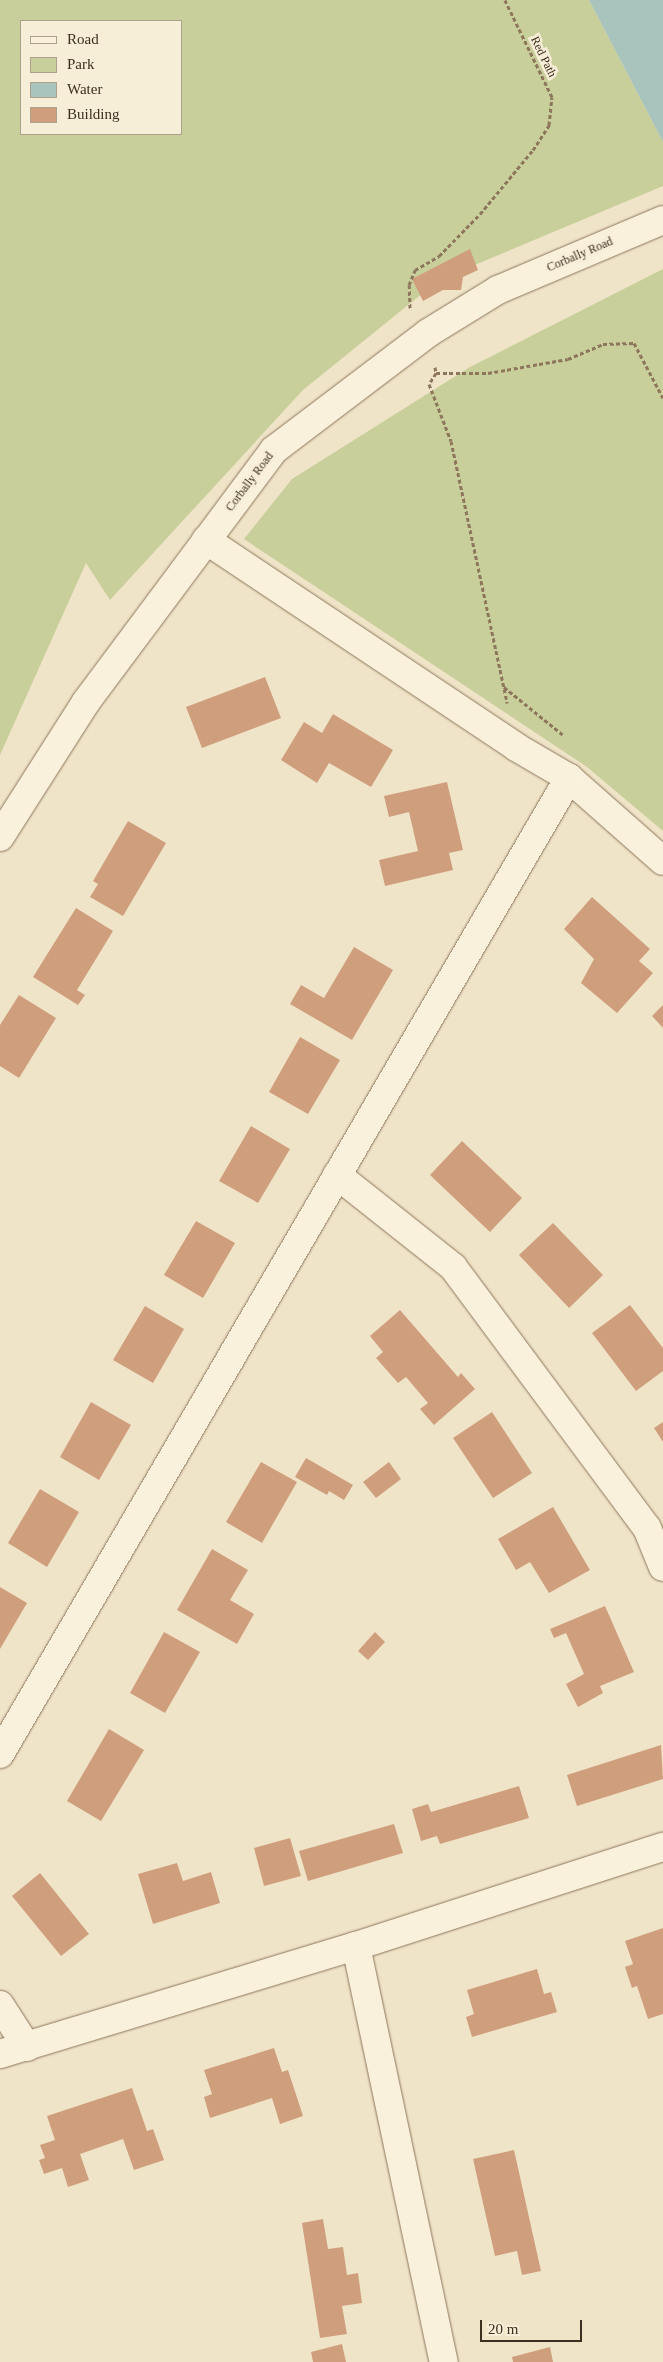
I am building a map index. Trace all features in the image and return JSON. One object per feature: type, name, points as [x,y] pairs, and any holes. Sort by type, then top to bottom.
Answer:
[{"type":"street","name":"Corbally Road","points":[[0,837],[86,702],[274,450],[428,333],[498,290],[663,220]]},
{"type":"street","points":[[206,540],[516,747],[569,778],[663,861]]},
{"type":"street","points":[[0,1754],[569,778]]},
{"type":"street","points":[[337,1175],[452,1266],[647,1528],[663,1567]]},
{"type":"street","points":[[0,2054],[356,1946],[663,1847]]},
{"type":"street","points":[[356,1946],[444,2362]]},
{"type":"street","points":[[0,2005],[26,2047]]},
{"type":"path","name":"Red Path","points":[[415,270],[439,256],[480,214],[533,150],[548,125],[552,98],[506,0]]},
{"type":"path","points":[[428,333],[436,374],[429,384],[451,441],[516,747]]},
{"type":"path","points":[[436,374],[488,373],[568,359],[604,344],[634,343],[663,398]]},
{"type":"green space","points":[[0,0],[589,0],[663,142],[663,186],[439,280],[303,390],[110,600],[86,563],[0,755]]},
{"type":"green space","points":[[663,269],[663,831],[587,767],[244,539],[292,479],[470,367]]},
{"type":"water","points":[[589,0],[663,0],[663,142]]},
{"type":"building","points":[[470,249],[478,270],[463,277],[461,290],[443,290],[423,301],[412,279]]},
{"type":"building","points":[[265,677],[281,718],[202,748],[186,707]]},
{"type":"building","points":[[333,714],[393,750],[371,787],[329,763],[317,783],[281,760],[304,722],[322,733]]},
{"type":"building","points":[[447,782],[463,850],[449,853],[453,870],[385,886],[379,860],[418,851],[409,812],[389,817],[384,796]]},
{"type":"building","points":[[128,821],[166,843],[123,916],[90,897],[98,884],[93,881]]},
{"type":"building","points":[[592,897],[650,949],[639,961],[653,973],[617,1013],[581,983],[594,959],[564,929]]},
{"type":"building","points":[[76,908],[113,931],[77,990],[85,995],[78,1005],[33,977]]},
{"type":"building","points":[[354,947],[393,970],[352,1040],[290,1004],[301,985],[324,998]]},
{"type":"building","points":[[19,995],[56,1018],[19,1078],[0,1066],[0,1025]]},
{"type":"building","points":[[663,1005],[663,1028],[652,1016]]},
{"type":"building","points":[[300,1037],[340,1060],[308,1114],[269,1092]]},
{"type":"building","points":[[251,1126],[290,1149],[258,1203],[219,1181]]},
{"type":"building","points":[[462,1141],[522,1198],[490,1232],[430,1175]]},
{"type":"building","points":[[196,1221],[235,1243],[203,1298],[164,1275]]},
{"type":"building","points":[[553,1223],[603,1275],[569,1308],[519,1255]]},
{"type":"building","points":[[630,1305],[663,1348],[663,1371],[636,1391],[592,1333]]},
{"type":"building","points":[[145,1306],[184,1329],[153,1383],[113,1360]]},
{"type":"building","points":[[400,1310],[458,1377],[461,1373],[475,1389],[434,1425],[420,1409],[428,1403],[406,1377],[398,1383],[376,1358],[383,1352],[370,1336]]},
{"type":"building","points":[[91,1402],[131,1425],[99,1480],[60,1457]]},
{"type":"building","points":[[492,1412],[532,1473],[493,1498],[453,1438]]},
{"type":"building","points":[[663,1422],[663,1442],[654,1428]]},
{"type":"building","points":[[306,1458],[353,1485],[344,1500],[329,1491],[327,1495],[295,1477]]},
{"type":"building","points":[[261,1462],[297,1482],[262,1543],[226,1522]]},
{"type":"building","points":[[389,1462],[401,1479],[376,1498],[363,1482]]},
{"type":"building","points":[[40,1489],[79,1512],[47,1567],[8,1543]]},
{"type":"building","points":[[553,1507],[590,1570],[549,1593],[530,1562],[516,1570],[498,1539]]},
{"type":"building","points":[[212,1549],[248,1570],[230,1600],[254,1614],[237,1644],[177,1610]]},
{"type":"building","points":[[0,1587],[27,1603],[0,1649]]},
{"type":"building","points":[[605,1606],[634,1672],[600,1686],[603,1693],[578,1707],[566,1684],[584,1674],[566,1633],[554,1638],[550,1629]]},
{"type":"building","points":[[164,1632],[200,1652],[165,1713],[130,1693]]},
{"type":"building","points":[[375,1632],[385,1642],[368,1660],[358,1651]]},
{"type":"building","points":[[109,1729],[144,1750],[101,1821],[67,1801]]},
{"type":"building","points":[[661,1745],[663,1779],[577,1806],[567,1775]]},
{"type":"building","points":[[519,1786],[529,1818],[440,1844],[437,1836],[421,1841],[412,1809],[428,1804],[431,1812]]},
{"type":"building","points":[[394,1824],[403,1853],[308,1881],[299,1851]]},
{"type":"building","points":[[290,1838],[301,1876],[264,1886],[254,1848]]},
{"type":"building","points":[[177,1863],[183,1881],[211,1872],[220,1903],[153,1924],[138,1874]]},
{"type":"building","points":[[40,1873],[89,1934],[61,1956],[12,1896]]},
{"type":"building","points":[[663,1928],[663,2014],[648,2019],[637,1986],[632,1988],[625,1967],[633,1964],[625,1941]]},
{"type":"building","points":[[537,1969],[544,1994],[551,1992],[557,2012],[472,2037],[466,2017],[474,2014],[467,1990]]},
{"type":"building","points":[[274,2048],[282,2072],[288,2070],[303,2116],[280,2124],[272,2098],[210,2118],[204,2097],[212,2094],[204,2070]]},
{"type":"building","points":[[132,2088],[147,2131],[153,2129],[164,2160],[134,2170],[123,2139],[80,2154],[89,2180],[68,2187],[62,2168],[44,2174],[39,2160],[45,2158],[40,2145],[55,2140],[47,2116]]},
{"type":"building","points":[[514,2150],[541,2271],[522,2275],[517,2251],[495,2256],[473,2159]]},
{"type":"building","points":[[323,2219],[328,2249],[343,2247],[347,2275],[358,2273],[362,2303],[342,2306],[347,2334],[320,2338],[302,2223]]},
{"type":"building","points":[[342,2344],[346,2362],[313,2362],[311,2352]]},
{"type":"building","points":[[550,2347],[553,2362],[513,2362],[512,2357]]}]
